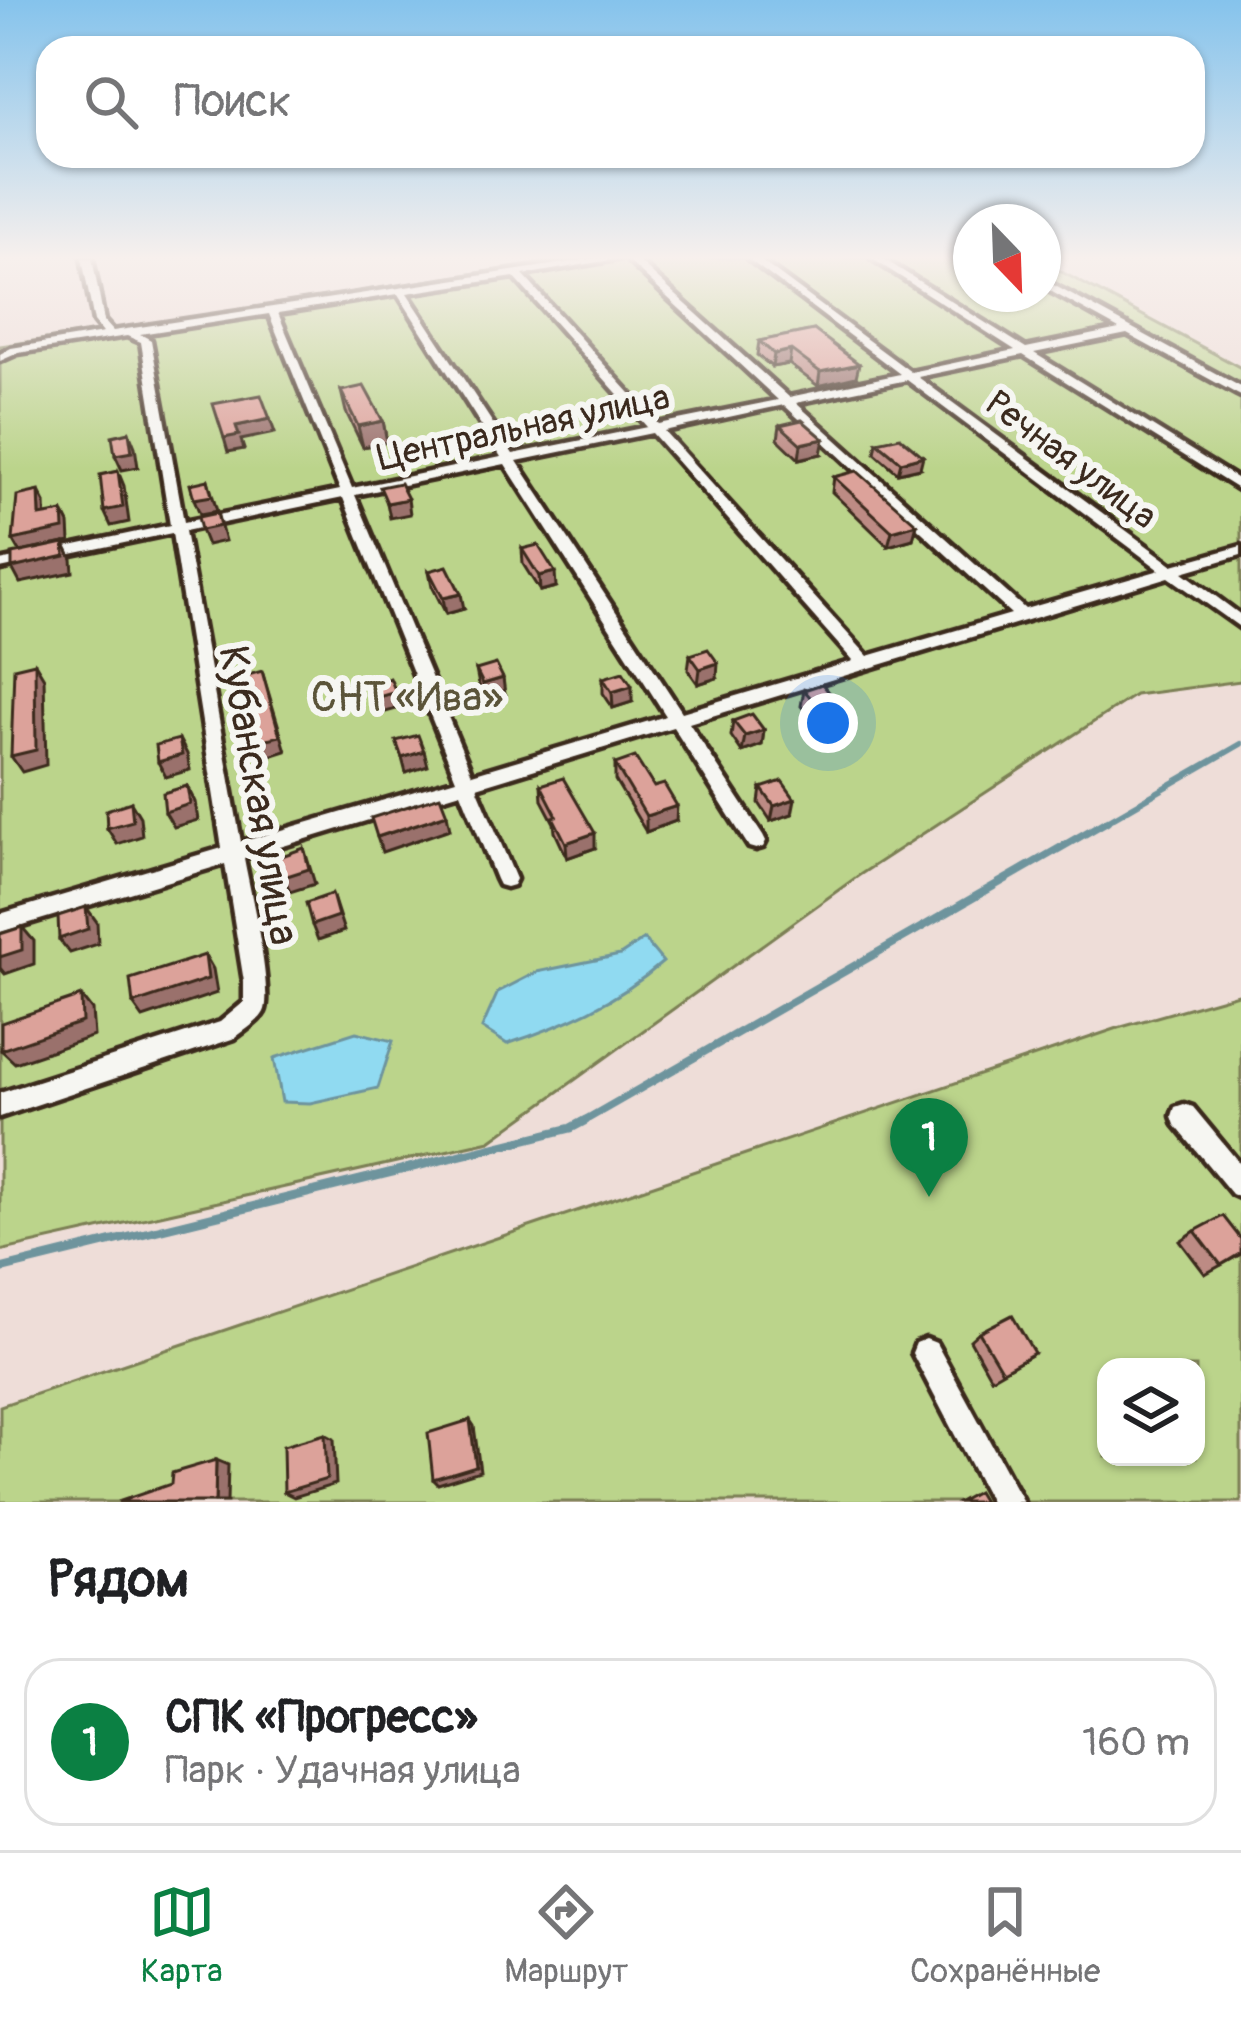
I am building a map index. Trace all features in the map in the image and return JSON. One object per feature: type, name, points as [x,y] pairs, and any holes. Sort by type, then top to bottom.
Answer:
[{"type":"street","points":[[110,328],[121,334]]},
{"type":"street","points":[[0,358],[15,350],[162,328]]},
{"type":"street","points":[[281,328],[506,879]]},
{"type":"street","points":[[424,328],[756,841]]},
{"type":"street","points":[[565,328],[862,660]]},
{"type":"street","points":[[704,328],[1020,613]]},
{"type":"street","name":"Речная улица","points":[[846,328],[1241,623]]},
{"type":"street","points":[[985,328],[1241,488]]},
{"type":"street","points":[[1126,328],[1241,392]]},
{"type":"street","name":"Центральная улица","points":[[0,565],[1129,330]]},
{"type":"street","name":"Кубанская улица","points":[[0,1105],[227,1030],[255,1007],[255,982],[146,340],[121,334]]},
{"type":"street","points":[[0,923],[862,660],[1241,550]]},
{"type":"street","points":[[1184,1116],[1241,1185]]},
{"type":"street","points":[[926,1353],[1007,1502]]},
{"type":"green space","name":"СНТ «Ива»","points":[[117,328],[1166,328],[1241,368],[1241,681],[1135,695],[858,876],[490,1141],[0,1251],[0,346]]},
{"type":"green space","points":[[1241,993],[1241,1502],[0,1502],[0,1406],[1118,1028]]},
{"type":"water","points":[[644,939],[663,962],[609,1001],[507,1044],[482,1028],[498,992],[537,972],[620,955]]},
{"type":"water","points":[[356,1032],[393,1041],[378,1088],[310,1103],[282,1102],[274,1058]]},
{"type":"building","points":[[814,330],[859,364],[820,372],[791,350],[774,354],[759,341]]},
{"type":"building","points":[[364,386],[383,421],[358,426],[341,391]]},
{"type":"building","points":[[261,395],[270,419],[236,426],[239,435],[224,438],[213,404]]},
{"type":"building","points":[[802,420],[824,439],[801,444],[780,425]]},
{"type":"building","points":[[129,432],[132,452],[115,455],[112,436]]},
{"type":"building","points":[[900,437],[923,456],[901,462],[877,442]]},
{"type":"building","points":[[118,471],[123,507],[104,511],[100,475]]},
{"type":"building","points":[[857,471],[917,524],[892,531],[834,477]]},
{"type":"building","points":[[208,480],[212,496],[194,499],[190,484]]},
{"type":"building","points":[[400,483],[408,499],[387,503],[380,487]]},
{"type":"building","points":[[39,491],[40,516],[63,512],[64,529],[13,540],[17,496]]},
{"type":"building","points":[[217,513],[220,526],[201,530],[198,517]]},
{"type":"building","points":[[64,543],[65,556],[12,568],[12,554]]},
{"type":"building","points":[[538,545],[555,572],[539,576],[522,549]]},
{"type":"building","points":[[447,566],[461,594],[443,598],[429,571]]},
{"type":"building","points":[[708,649],[718,663],[700,669],[690,655]]},
{"type":"building","points":[[35,663],[36,750],[11,756],[14,668]]},
{"type":"building","points":[[496,664],[503,678],[483,684],[476,670]]},
{"type":"building","points":[[262,671],[280,736],[257,742],[241,677]]},
{"type":"building","points":[[623,672],[632,686],[612,692],[603,678]]},
{"type":"building","points":[[390,678],[396,692],[375,698],[369,684]]},
{"type":"building","points":[[822,684],[835,699],[817,705],[804,690]]},
{"type":"building","points":[[752,714],[764,730],[745,736],[733,721]]},
{"type":"building","points":[[418,735],[424,751],[402,758],[396,741]]},
{"type":"building","points":[[179,739],[182,755],[158,762],[156,745]]},
{"type":"building","points":[[635,757],[654,787],[664,784],[677,806],[646,816],[615,764]]},
{"type":"building","points":[[563,778],[595,833],[566,843],[541,785]]},
{"type":"building","points":[[782,781],[795,799],[774,806],[761,788]]},
{"type":"building","points":[[187,786],[190,804],[165,812],[163,793]]},
{"type":"building","points":[[440,796],[447,814],[377,837],[371,818]]},
{"type":"building","points":[[131,802],[133,821],[107,828],[106,810]]},
{"type":"building","points":[[304,848],[309,869],[284,877],[279,857]]},
{"type":"building","points":[[332,894],[338,916],[312,925],[306,903]]},
{"type":"building","points":[[86,907],[88,929],[59,939],[58,916]]},
{"type":"building","points":[[22,927],[22,950],[0,957],[0,934]]},
{"type":"building","points":[[205,955],[208,979],[133,1004],[130,979]]},
{"type":"building","points":[[81,996],[82,1022],[1,1050],[1,1023]]},
{"type":"building","points":[[1223,1216],[1241,1239],[1241,1253],[1221,1265],[1195,1231]]},
{"type":"building","points":[[1012,1315],[1034,1353],[1002,1371],[979,1332]]},
{"type":"building","points":[[470,1420],[476,1466],[433,1479],[428,1433]]},
{"type":"building","points":[[325,1434],[327,1479],[284,1492],[283,1446]]},
{"type":"building","points":[[216,1460],[215,1502],[118,1502],[171,1484],[172,1473]]},
{"type":"building","points":[[977,1492],[983,1502],[959,1502]]},
{"type":"waterway","points":[[1102,824],[1241,744]]},
{"type":"waterway","points":[[580,1123],[1107,821]]},
{"type":"waterway","points":[[0,1269],[571,1128],[586,1120]]},
{"type":"place","name":"СПК «Прогресс»","points":[[929,1197]]}]
